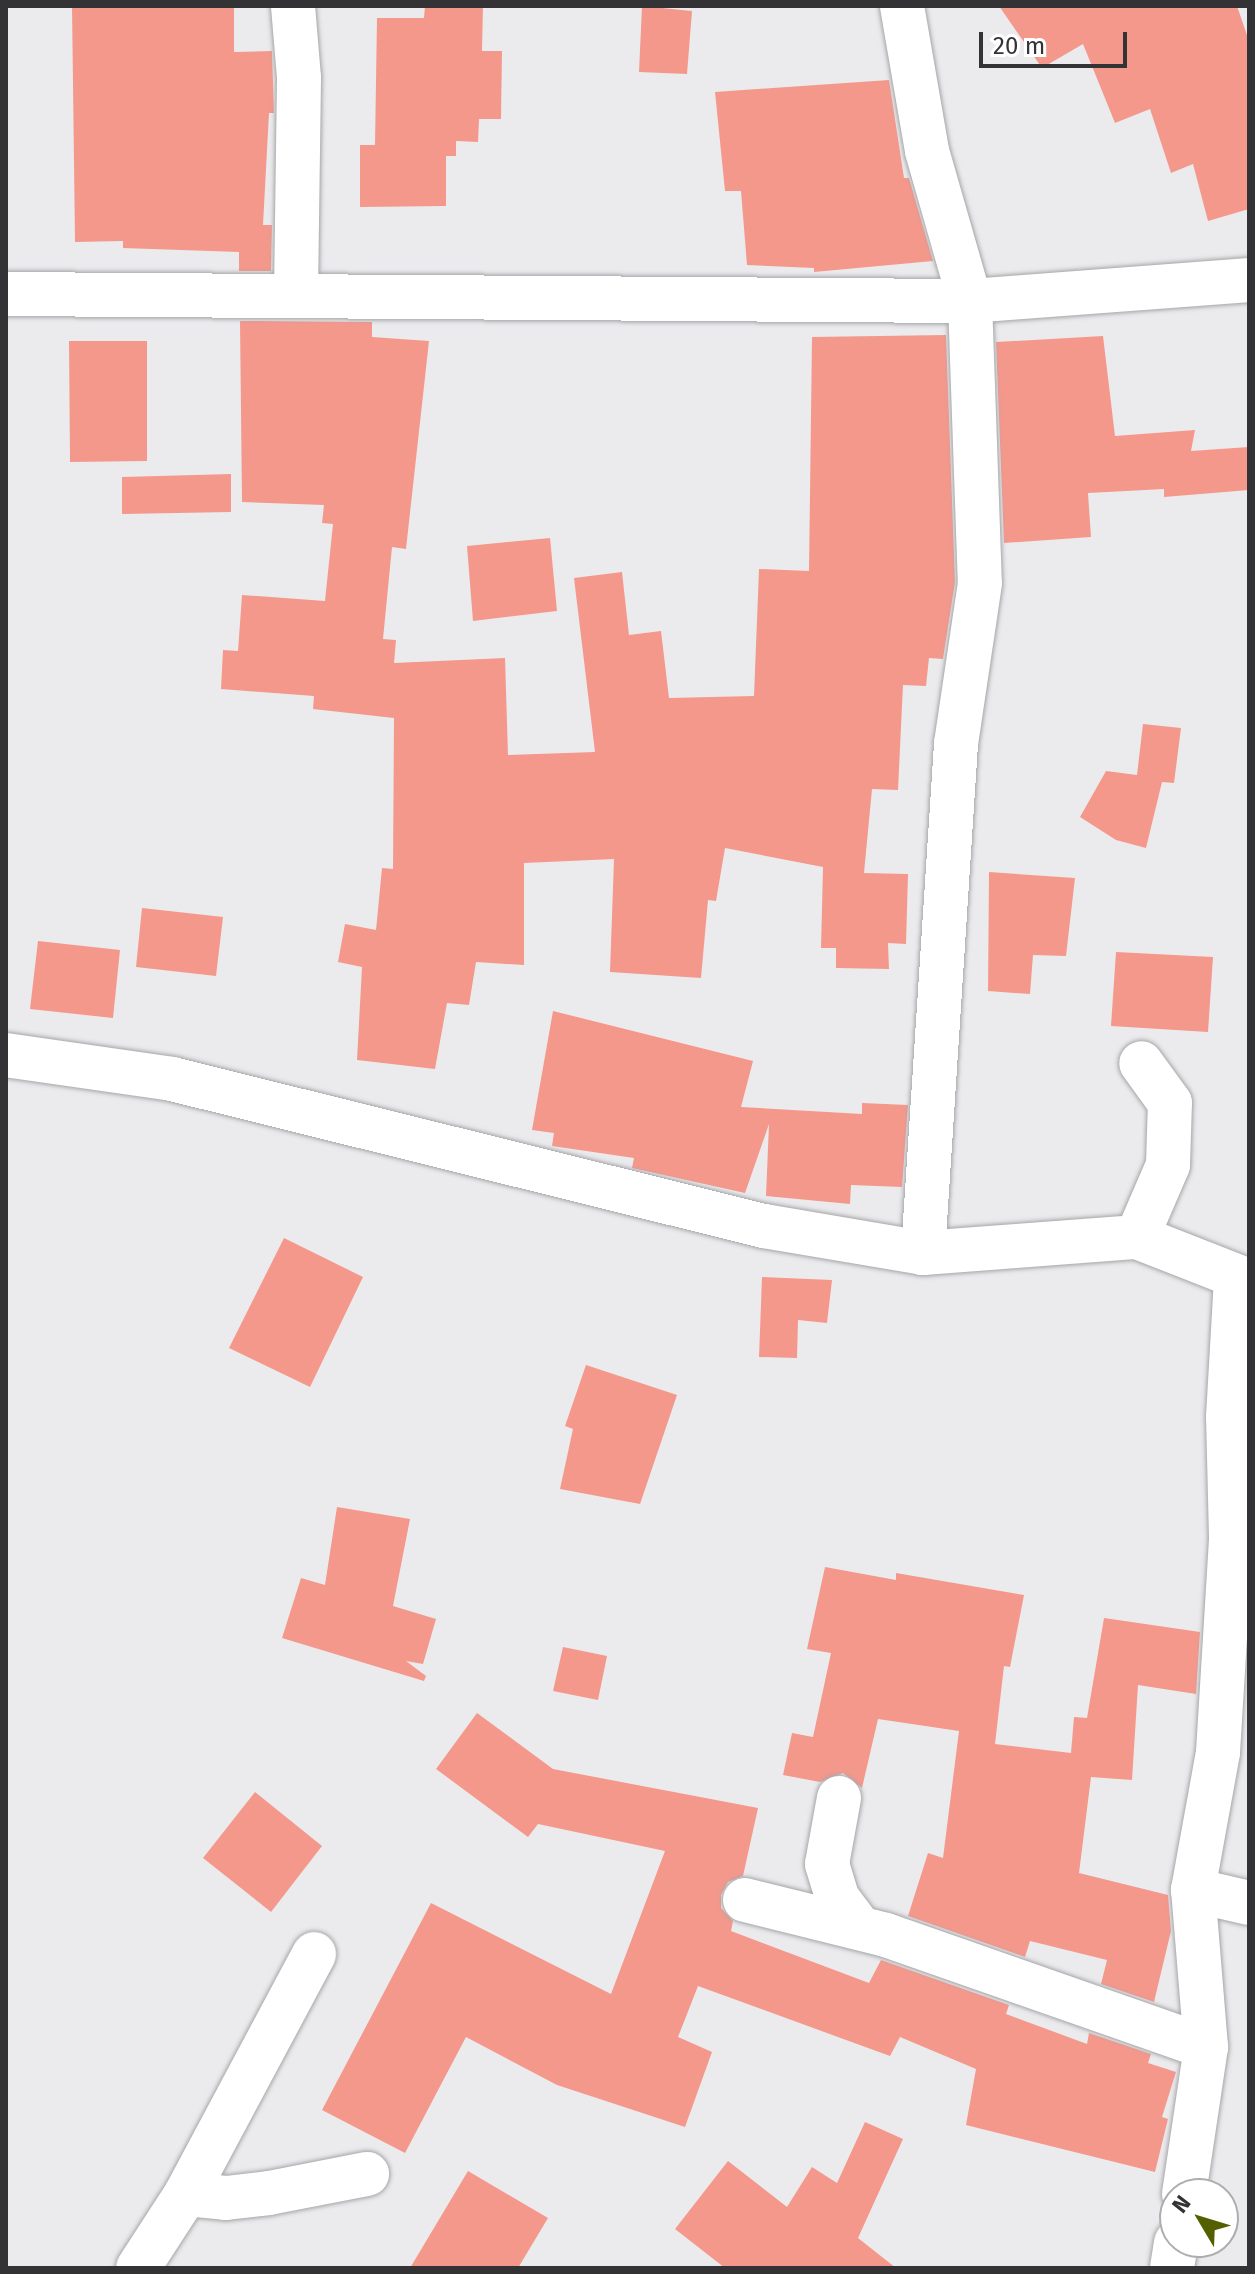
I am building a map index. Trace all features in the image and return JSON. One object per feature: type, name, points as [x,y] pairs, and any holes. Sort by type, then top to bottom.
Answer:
[{"type":"street","points":[[293,6],[299,78],[296,294]]},
{"type":"street","points":[[902,6],[927,151],[970,301],[980,583],[956,744],[923,1253]]},
{"type":"street","points":[[6,294],[970,301],[1249,280]]},
{"type":"street","points":[[6,1055],[172,1079],[581,1185],[764,1226],[923,1253],[1137,1237],[1242,1280],[1228,1417],[1231,1538],[1218,1752],[1193,1890],[1206,2047],[1186,2178]]},
{"type":"street","points":[[1137,1237],[1168,1165],[1170,1103],[1141,1063]]},
{"type":"street","points":[[839,1798],[827,1864],[838,1899],[860,1928]]},
{"type":"street","points":[[1193,1890],[1249,1903]]},
{"type":"street","points":[[745,1900],[860,1928],[1206,2047]]},
{"type":"street","points":[[138,2268],[186,2194],[314,1954]]},
{"type":"street","points":[[186,2194],[226,2198],[367,2174]]},
{"type":"building","points":[[72,6],[234,6],[234,52],[272,51],[274,113],[269,113],[263,225],[272,225],[271,271],[239,271],[239,252],[123,248],[123,241],[75,242]]},
{"type":"building","points":[[425,6],[483,6],[482,51],[502,51],[501,119],[479,119],[478,142],[456,141],[456,156],[446,156],[446,206],[360,207],[360,145],[375,145],[377,18],[424,18]]},
{"type":"building","points":[[642,6],[692,11],[687,74],[639,72]]},
{"type":"building","points":[[999,6],[1237,6],[1249,41],[1249,209],[1208,221],[1193,164],[1171,173],[1150,109],[1115,123],[1083,44],[1042,68]]},
{"type":"building","points":[[889,80],[904,178],[909,178],[933,261],[814,272],[814,268],[747,265],[741,191],[725,191],[715,92]]},
{"type":"building","points":[[240,321],[372,322],[372,337],[429,341],[406,549],[392,547],[383,639],[396,640],[394,663],[505,658],[508,755],[595,752],[574,578],[622,572],[629,635],[661,631],[669,698],[754,696],[759,569],[809,571],[812,337],[946,335],[955,582],[943,659],[929,658],[926,686],[903,685],[898,790],[872,789],[864,873],[908,874],[906,944],[888,943],[889,969],[836,968],[836,948],[821,948],[823,867],[725,848],[716,901],[708,900],[701,978],[610,972],[614,859],[524,863],[524,965],[476,962],[469,1005],[447,1003],[435,1069],[357,1060],[362,967],[338,962],[345,924],[376,930],[382,868],[393,869],[394,718],[313,709],[314,696],[221,689],[223,650],[238,651],[242,595],[325,601],[333,524],[322,523],[324,505],[242,502]]},
{"type":"building","points":[[1103,336],[1115,436],[1195,430],[1191,451],[1249,447],[1249,490],[1164,497],[1164,489],[1088,493],[1091,537],[1004,543],[996,342]]},
{"type":"building","points":[[69,341],[147,341],[147,461],[70,462]]},
{"type":"building","points":[[231,474],[231,512],[122,514],[122,477]]},
{"type":"building","points":[[550,538],[557,611],[473,621],[467,546]]},
{"type":"building","points":[[1143,724],[1181,728],[1174,783],[1162,782],[1146,848],[1116,840],[1080,817],[1106,771],[1137,775]]},
{"type":"building","points":[[989,872],[1075,878],[1066,956],[1033,955],[1030,994],[988,991]]},
{"type":"building","points":[[142,908],[223,917],[216,976],[136,967]]},
{"type":"building","points":[[38,941],[120,950],[113,1018],[30,1009]]},
{"type":"building","points":[[1116,952],[1213,957],[1208,1032],[1111,1026]]},
{"type":"building","points":[[553,1011],[753,1061],[741,1107],[862,1114],[862,1103],[908,1105],[902,1187],[851,1185],[850,1204],[766,1196],[769,1124],[745,1193],[632,1168],[634,1158],[552,1146],[554,1133],[532,1130]]},
{"type":"building","points":[[284,1238],[363,1277],[310,1387],[229,1348]]},
{"type":"building","points":[[762,1277],[832,1280],[827,1323],[798,1320],[797,1358],[759,1357]]},
{"type":"building","points":[[586,1365],[677,1395],[640,1504],[560,1489],[573,1429],[565,1426]]},
{"type":"building","points":[[337,1507],[410,1519],[393,1606],[436,1619],[423,1664],[406,1661],[426,1676],[424,1681],[282,1638],[301,1578],[325,1585]]},
{"type":"building","points":[[825,1567],[896,1580],[896,1573],[1024,1595],[1010,1667],[1004,1666],[995,1744],[1071,1753],[1074,1717],[1087,1718],[1104,1618],[1200,1632],[1196,1694],[1138,1685],[1132,1780],[1091,1777],[1079,1873],[1168,1895],[1171,1931],[1154,2002],[1101,1984],[1107,1960],[1030,1941],[1025,1957],[908,1916],[928,1853],[943,1858],[959,1731],[878,1719],[862,1788],[843,1773],[820,1782],[783,1775],[792,1733],[813,1737],[831,1653],[807,1649]]},
{"type":"building","points":[[563,1647],[607,1656],[598,1700],[553,1691]]},
{"type":"building","points":[[477,1713],[553,1769],[758,1808],[743,1876],[728,1882],[721,1895],[721,1908],[733,1921],[731,1931],[869,1983],[881,1960],[1009,2005],[1006,2014],[1087,2044],[1089,2033],[1151,2054],[1148,2063],[1176,2072],[1162,2117],[1168,2119],[1155,2172],[966,2125],[976,2069],[900,2037],[890,2056],[698,1986],[678,2037],[712,2052],[685,2127],[557,2085],[466,2037],[405,2153],[322,2110],[431,1903],[611,1994],[665,1851],[538,1824],[528,1837],[436,1769]]},
{"type":"building","points":[[255,1792],[322,1846],[271,1912],[203,1858]]},
{"type":"building","points":[[865,2122],[903,2139],[858,2238],[896,2268],[725,2268],[675,2229],[728,2161],[787,2207],[812,2167],[837,2183]]},
{"type":"building","points":[[468,2171],[548,2218],[518,2268],[410,2268]]}]
